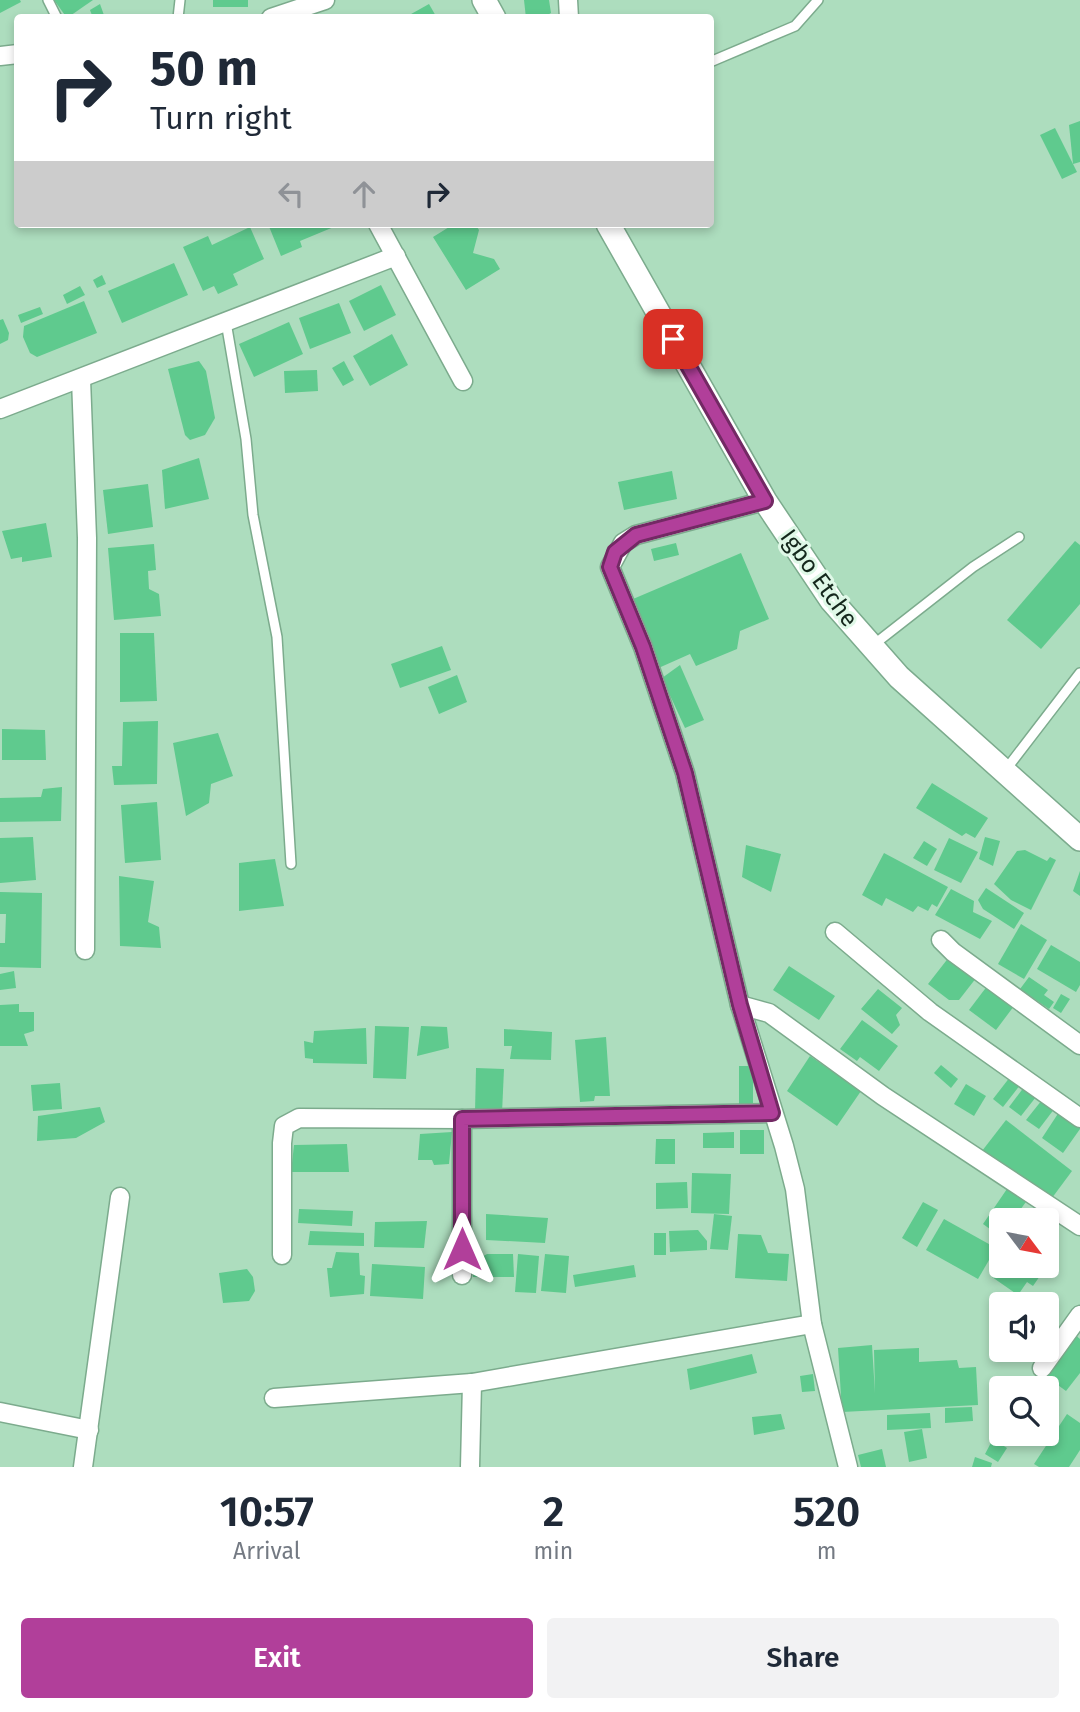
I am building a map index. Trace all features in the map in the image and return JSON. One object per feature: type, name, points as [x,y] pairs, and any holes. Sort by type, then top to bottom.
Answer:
[{"type":"street","points":[[283,14],[325,0]]},
{"type":"street","points":[[381,228],[464,381]]},
{"type":"street","name":"Igbo Etche","points":[[610,228],[765,501],[832,601],[871,647],[1003,773],[1080,839]]},
{"type":"street","points":[[0,409],[396,256]]},
{"type":"street","points":[[82,379],[87,538],[85,950]]},
{"type":"street","points":[[765,501],[636,535],[615,552],[610,567],[643,647],[685,773],[740,1005],[795,1189],[812,1324],[848,1467]]},
{"type":"street","points":[[835,932],[930,1012],[1080,1118]]},
{"type":"street","points":[[941,940],[953,952],[1080,1045]]},
{"type":"street","points":[[740,1005],[769,1013],[883,1096],[1080,1226]]},
{"type":"street","points":[[282,1255],[284,1126],[299,1118],[462,1119],[772,1113]]},
{"type":"street","points":[[462,1119],[462,1275]]},
{"type":"street","points":[[83,1467],[120,1197]]},
{"type":"street","points":[[1042,1368],[1080,1315]]},
{"type":"street","points":[[274,1398],[471,1383],[812,1324]]},
{"type":"street","points":[[470,1467],[471,1383]]},
{"type":"street","points":[[0,1412],[89,1430]]},
{"type":"lane","points":[[714,60],[795,26],[818,0]]},
{"type":"lane","points":[[226,322],[246,439],[253,515],[277,637],[291,864]]},
{"type":"lane","points":[[871,647],[963,575],[1019,537]]},
{"type":"lane","points":[[1003,773],[1080,673]]},
{"type":"building","points":[[0,0],[20,0],[21,2],[0,13]]},
{"type":"building","points":[[54,0],[93,0],[73,14],[64,14]]},
{"type":"building","points":[[213,0],[248,0],[248,7],[213,7]]},
{"type":"building","points":[[524,0],[549,0],[551,13],[526,14]]},
{"type":"building","points":[[100,4],[104,14],[92,14],[90,10]]},
{"type":"building","points":[[429,4],[435,14],[411,14]]},
{"type":"building","points":[[1080,121],[1080,162],[1073,164],[1069,125]]},
{"type":"building","points":[[1055,128],[1077,172],[1062,179],[1040,135]]},
{"type":"building","points":[[250,228],[264,259],[233,274],[238,285],[218,294],[214,286],[203,291],[183,247],[208,236],[212,245]]},
{"type":"building","points":[[270,228],[331,228],[300,241],[302,247],[281,256]]},
{"type":"building","points":[[448,228],[478,228],[473,253],[494,259],[500,269],[466,290],[433,237]]},
{"type":"building","points":[[174,263],[188,295],[122,323],[108,291]]},
{"type":"building","points":[[102,275],[106,284],[97,288],[93,280]]},
{"type":"building","points":[[381,285],[396,315],[364,331],[349,301]]},
{"type":"building","points":[[80,286],[85,295],[67,304],[63,295]]},
{"type":"building","points":[[84,301],[97,333],[37,357],[30,353],[23,337],[24,326]]},
{"type":"building","points":[[339,303],[351,333],[310,349],[299,318]]},
{"type":"building","points":[[40,307],[43,314],[21,323],[18,315]]},
{"type":"building","points":[[3,319],[9,333],[8,340],[0,344],[0,320]]},
{"type":"building","points":[[289,322],[303,354],[254,377],[239,344]]},
{"type":"building","points":[[392,334],[408,365],[370,386],[353,356]]},
{"type":"building","points":[[199,361],[206,371],[215,418],[205,435],[190,440],[185,435],[168,369]]},
{"type":"building","points":[[344,361],[354,380],[343,386],[332,368]]},
{"type":"building","points":[[317,370],[318,391],[285,393],[284,371]]},
{"type":"building","points":[[199,458],[209,499],[165,509],[162,470]]},
{"type":"building","points":[[672,471],[677,499],[624,510],[618,482]]},
{"type":"building","points":[[148,484],[153,527],[108,534],[103,490]]},
{"type":"building","points":[[46,523],[52,557],[22,562],[22,557],[11,559],[2,531]]},
{"type":"building","points":[[1075,541],[1080,545],[1080,604],[1041,649],[1007,620]]},
{"type":"building","points":[[676,543],[679,555],[654,561],[651,549]]},
{"type":"building","points":[[154,544],[156,570],[148,571],[149,589],[159,594],[161,616],[114,620],[108,548]]},
{"type":"building","points":[[741,553],[769,619],[740,631],[737,649],[696,666],[690,654],[654,670],[626,602]]},
{"type":"building","points":[[120,633],[154,633],[157,701],[120,702]]},
{"type":"building","points":[[442,646],[451,670],[400,688],[391,664]]},
{"type":"building","points":[[680,665],[704,720],[685,728],[662,678]]},
{"type":"building","points":[[457,675],[467,702],[439,714],[428,687]]},
{"type":"building","points":[[158,721],[157,784],[114,785],[112,766],[122,766],[123,722]]},
{"type":"building","points":[[2,729],[45,730],[46,760],[2,760]]},
{"type":"building","points":[[218,733],[233,776],[211,784],[209,803],[186,816],[173,743]]},
{"type":"building","points":[[932,783],[988,818],[975,838],[966,833],[962,836],[916,808]]},
{"type":"building","points":[[62,787],[61,821],[0,822],[0,798],[41,797],[43,789]]},
{"type":"building","points":[[157,802],[161,860],[125,863],[121,805]]},
{"type":"building","points":[[33,837],[36,880],[0,883],[0,838]]},
{"type":"building","points":[[985,837],[1000,841],[993,866],[979,859]]},
{"type":"building","points":[[949,838],[978,852],[961,883],[934,870]]},
{"type":"building","points":[[924,841],[937,849],[927,866],[913,858]]},
{"type":"building","points":[[746,845],[781,854],[771,892],[742,877]]},
{"type":"building","points":[[1025,850],[1047,861],[1050,857],[1056,860],[1031,910],[1011,900],[994,884],[1017,851]]},
{"type":"building","points":[[884,853],[948,887],[937,907],[932,904],[928,911],[918,906],[913,912],[886,898],[882,906],[862,895]]},
{"type":"building","points":[[275,859],[284,906],[239,911],[239,863]]},
{"type":"building","points":[[1080,871],[1080,896],[1073,891]]},
{"type":"building","points":[[119,876],[154,881],[148,922],[159,927],[161,948],[120,946]]},
{"type":"building","points":[[986,888],[1024,913],[1014,929],[983,909],[978,900]]},
{"type":"building","points":[[951,889],[974,901],[973,912],[992,921],[980,939],[935,915]]},
{"type":"building","points":[[0,892],[42,893],[41,968],[0,967],[0,943],[5,943],[6,914],[0,914]]},
{"type":"building","points":[[1021,924],[1047,940],[1024,979],[998,964]]},
{"type":"building","points":[[1051,945],[1080,962],[1080,985],[1076,992],[1037,969]]},
{"type":"building","points":[[953,952],[980,973],[959,1000],[949,1000],[928,984]]},
{"type":"building","points":[[789,966],[835,996],[819,1020],[773,990]]},
{"type":"building","points":[[14,971],[16,988],[0,990],[0,974]]},
{"type":"building","points":[[1029,977],[1048,990],[1044,995],[1054,1002],[1049,1009],[1020,989]]},
{"type":"building","points":[[991,981],[1017,1002],[996,1030],[969,1010]]},
{"type":"building","points":[[878,989],[902,1008],[896,1015],[900,1025],[892,1034],[861,1009]]},
{"type":"building","points":[[1061,994],[1070,999],[1061,1013],[1053,1008]]},
{"type":"building","points":[[19,1004],[19,1012],[34,1012],[34,1031],[24,1034],[28,1046],[0,1046],[0,1005]]},
{"type":"building","points":[[862,1020],[898,1046],[879,1071],[860,1057],[857,1061],[840,1049]]},
{"type":"building","points":[[375,1026],[409,1027],[406,1079],[373,1078]]},
{"type":"building","points":[[421,1026],[447,1027],[449,1048],[417,1056]]},
{"type":"building","points":[[366,1028],[367,1064],[313,1063],[313,1059],[305,1058],[304,1041],[313,1043],[314,1031]]},
{"type":"building","points":[[504,1029],[552,1032],[551,1060],[510,1059],[512,1046],[504,1046]]},
{"type":"building","points":[[606,1037],[610,1096],[595,1096],[594,1101],[580,1102],[575,1040]]},
{"type":"building","points":[[810,1056],[861,1091],[837,1126],[787,1091]]},
{"type":"building","points":[[941,1065],[958,1079],[951,1088],[934,1073]]},
{"type":"building","points":[[739,1066],[753,1066],[753,1105],[739,1105]]},
{"type":"building","points":[[476,1068],[504,1069],[502,1113],[475,1112]]},
{"type":"building","points":[[1017,1068],[1027,1076],[1003,1107],[993,1099]]},
{"type":"building","points":[[1030,1079],[1043,1088],[1021,1116],[1009,1107]]},
{"type":"building","points":[[60,1083],[62,1109],[33,1111],[31,1085]]},
{"type":"building","points":[[966,1084],[986,1096],[974,1116],[954,1104]]},
{"type":"building","points":[[1046,1095],[1058,1104],[1039,1129],[1026,1120]]},
{"type":"building","points":[[1063,1106],[1080,1118],[1080,1129],[1063,1153],[1042,1138]]},
{"type":"building","points":[[100,1107],[105,1122],[76,1138],[37,1141],[38,1116]]},
{"type":"building","points":[[1006,1120],[1072,1171],[1049,1202],[982,1151]]},
{"type":"building","points":[[740,1130],[764,1130],[764,1154],[740,1154]]},
{"type":"building","points":[[452,1132],[449,1164],[434,1165],[432,1160],[418,1160],[420,1134]]},
{"type":"building","points":[[734,1132],[734,1148],[703,1148],[703,1133]]},
{"type":"building","points":[[656,1139],[675,1139],[675,1164],[655,1164]]},
{"type":"building","points":[[347,1144],[349,1172],[291,1172],[294,1145]]},
{"type":"building","points":[[692,1173],[731,1174],[729,1214],[691,1213]]},
{"type":"building","points":[[687,1182],[688,1208],[656,1209],[656,1183]]},
{"type":"building","points":[[1009,1186],[1028,1199],[1022,1208],[994,1208]]},
{"type":"building","points":[[923,1202],[938,1210],[917,1247],[902,1238]]},
{"type":"building","points":[[299,1209],[353,1211],[352,1226],[298,1223]]},
{"type":"building","points":[[486,1214],[548,1218],[545,1243],[486,1240]]},
{"type":"building","points":[[714,1214],[732,1216],[728,1250],[710,1249]]},
{"type":"building","points":[[989,1215],[989,1228],[983,1224]]},
{"type":"building","points":[[944,1219],[989,1244],[989,1260],[978,1279],[926,1250]]},
{"type":"building","points":[[427,1221],[424,1248],[374,1247],[375,1222]]},
{"type":"building","points":[[698,1230],[707,1241],[707,1250],[670,1252],[669,1231]]},
{"type":"building","points":[[310,1231],[364,1233],[364,1246],[308,1245]]},
{"type":"building","points":[[654,1233],[666,1233],[666,1255],[654,1255]]},
{"type":"building","points":[[738,1234],[761,1235],[768,1253],[789,1254],[787,1281],[735,1278]]},
{"type":"building","points":[[336,1252],[359,1253],[360,1275],[365,1276],[364,1294],[330,1297],[327,1268],[332,1268]]},
{"type":"building","points":[[487,1254],[513,1254],[514,1277],[473,1277],[473,1262]]},
{"type":"building","points":[[518,1254],[539,1256],[536,1293],[515,1292]]},
{"type":"building","points":[[545,1254],[569,1256],[566,1293],[541,1291]]},
{"type":"building","points":[[372,1264],[425,1267],[423,1299],[370,1296]]},
{"type":"building","points":[[634,1265],[636,1277],[575,1287],[573,1275]]},
{"type":"building","points":[[247,1269],[253,1277],[255,1291],[249,1301],[223,1303],[219,1273]]},
{"type":"building","points":[[993,1278],[1039,1278],[1033,1286],[1027,1282],[1020,1292],[1014,1292]]},
{"type":"building","points":[[1073,1333],[1080,1339],[1080,1373],[1066,1391],[1059,1386],[1059,1376],[1043,1374],[1052,1362],[1059,1362],[1059,1352]]},
{"type":"building","points":[[872,1345],[875,1393],[874,1350],[919,1348],[919,1362],[957,1360],[959,1368],[976,1367],[978,1405],[842,1412],[838,1348]]},
{"type":"building","points":[[752,1354],[757,1373],[690,1390],[687,1369]]},
{"type":"building","points":[[813,1374],[815,1391],[802,1392],[800,1376]]},
{"type":"building","points":[[972,1407],[973,1421],[945,1423],[945,1408]]},
{"type":"building","points":[[930,1413],[931,1428],[887,1430],[887,1415]]},
{"type":"building","points":[[781,1414],[785,1429],[754,1435],[752,1417]]},
{"type":"building","points":[[1067,1414],[1080,1423],[1080,1450],[1069,1467],[1039,1467],[1034,1464],[1046,1446],[1059,1446],[1059,1426]]},
{"type":"building","points":[[922,1429],[927,1458],[909,1462],[904,1432]]},
{"type":"building","points":[[989,1446],[1007,1448],[998,1462],[985,1454]]},
{"type":"building","points":[[882,1449],[886,1467],[861,1467],[858,1455]]},
{"type":"building","points":[[975,1457],[992,1463],[991,1467],[972,1467]]},
{"type":"route","points":[[462,1249],[462,1119],[772,1113],[740,1005],[685,773],[643,647],[610,567],[615,552],[622,543],[636,535],[765,501],[673,339]]}]
